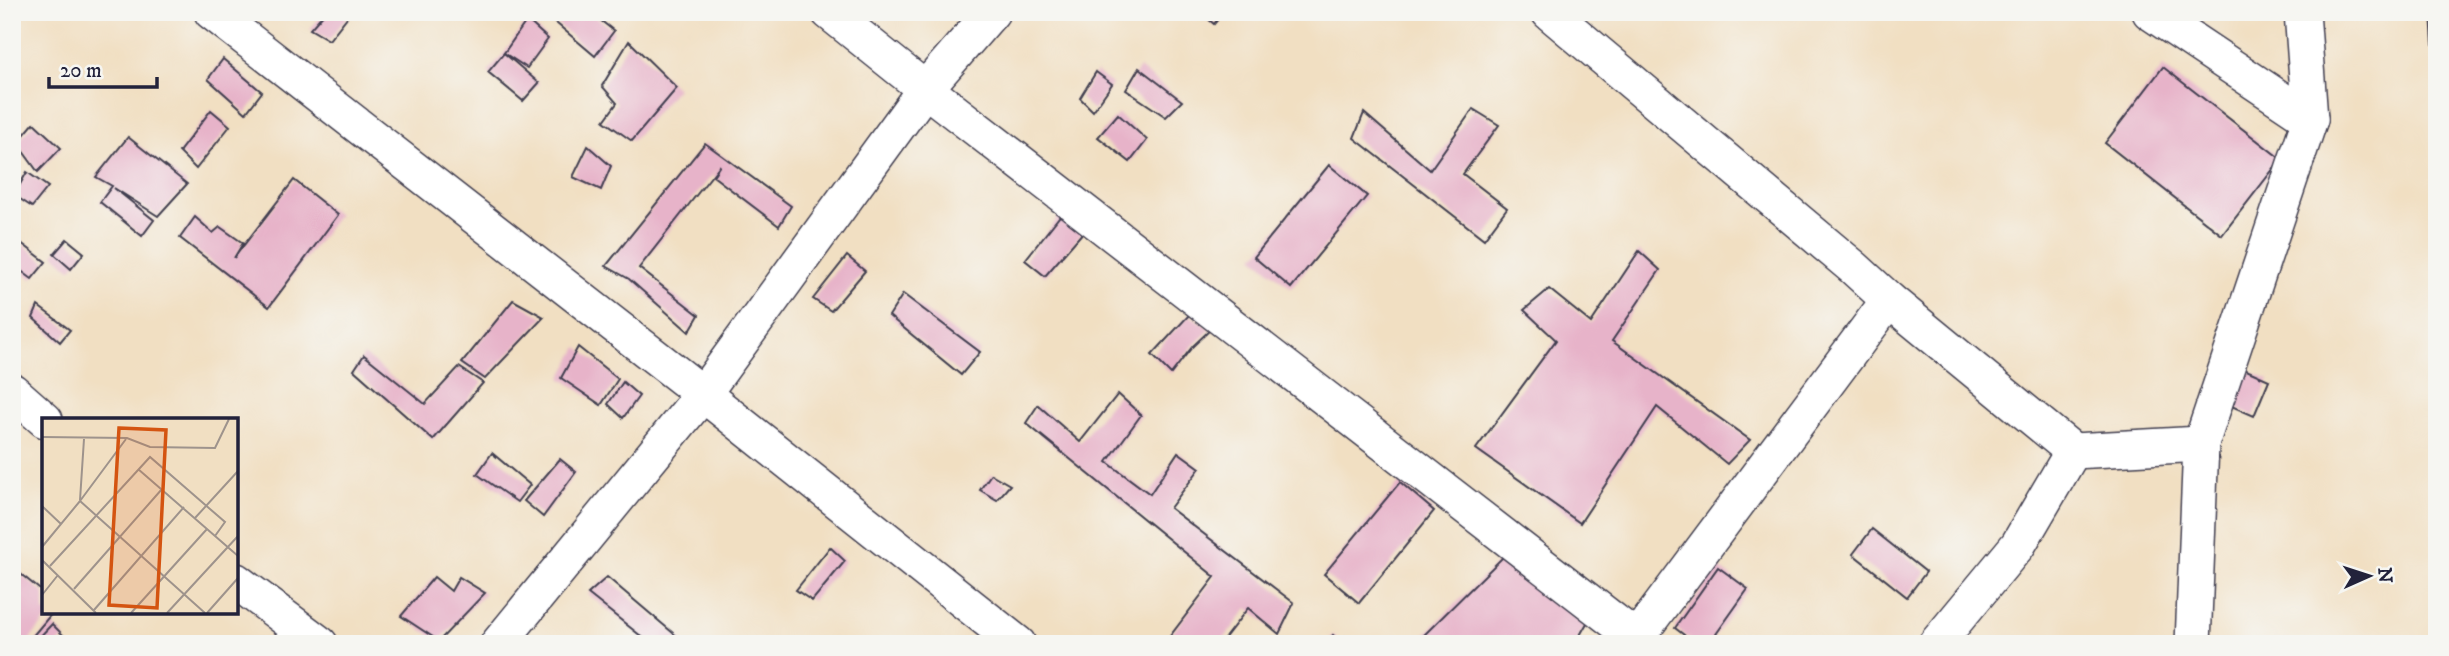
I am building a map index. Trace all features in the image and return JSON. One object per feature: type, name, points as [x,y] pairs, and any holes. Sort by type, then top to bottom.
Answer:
[{"type":"street","points":[[212,12],[703,394],[1018,644]]},
{"type":"street","points":[[830,12],[925,89],[1634,641],[1889,300]]},
{"type":"street","points":[[498,644],[703,394],[925,89],[992,12]]},
{"type":"street","points":[[1549,12],[1889,300],[2073,451],[2201,444]]},
{"type":"street","points":[[2150,12],[2310,119]]},
{"type":"street","points":[[2193,644],[2201,444],[2310,119],[2302,12]]},
{"type":"street","points":[[12,391],[43,418]]},
{"type":"street","points":[[1936,644],[2018,545],[2073,451]]},
{"type":"street","points":[[238,582],[320,644]]},
{"type":"building","points":[[325,12],[351,12],[329,40],[310,29]]},
{"type":"building","points":[[543,12],[590,12],[614,31],[595,56]]},
{"type":"building","points":[[1200,12],[1224,12],[1214,24]]},
{"type":"building","points":[[2431,12],[2437,12],[2437,44],[2433,44]]},
{"type":"building","points":[[527,20],[548,39],[527,68],[504,53]]},
{"type":"building","points":[[629,41],[677,88],[632,141],[604,121],[617,103],[602,86]]},
{"type":"building","points":[[504,53],[539,83],[523,101],[488,72]]},
{"type":"building","points":[[223,59],[262,92],[246,113],[208,79]]},
{"type":"building","points":[[2163,67],[2281,159],[2222,235],[2105,143]]},
{"type":"building","points":[[1139,68],[1182,101],[1166,117],[1126,90]]},
{"type":"building","points":[[1096,72],[1112,84],[1093,111],[1080,98]]},
{"type":"building","points":[[1473,109],[1499,125],[1463,174],[1507,208],[1484,239],[1354,138],[1364,113],[1430,170]]},
{"type":"building","points":[[211,110],[230,126],[196,169],[179,152]]},
{"type":"building","points":[[1118,114],[1147,140],[1130,162],[1098,137]]},
{"type":"building","points":[[34,123],[61,148],[38,172],[17,143]]},
{"type":"building","points":[[128,137],[187,184],[158,216],[114,188],[154,220],[142,236],[100,202],[112,186],[96,177]]},
{"type":"building","points":[[705,143],[791,206],[779,226],[713,176],[720,165],[639,268],[699,315],[689,332],[629,279],[606,266]]},
{"type":"building","points":[[588,146],[611,166],[601,190],[573,177]]},
{"type":"building","points":[[1329,165],[1367,196],[1291,288],[1254,257]]},
{"type":"building","points":[[27,172],[48,187],[32,207],[14,195]]},
{"type":"building","points":[[294,180],[338,215],[269,307],[180,238],[195,217],[213,233],[220,227],[243,243],[234,258]]},
{"type":"building","points":[[1063,212],[1084,231],[1045,276],[1025,260]]},
{"type":"building","points":[[12,236],[46,262],[32,279],[12,264]]},
{"type":"building","points":[[67,239],[84,253],[71,269],[54,254]]},
{"type":"building","points":[[1639,251],[1660,270],[1612,341],[1750,440],[1727,464],[1657,407],[1580,523],[1476,449],[1556,340],[1524,310],[1549,289],[1591,323]]},
{"type":"building","points":[[847,256],[865,271],[831,311],[813,299]]},
{"type":"building","points":[[903,294],[980,352],[961,375],[889,316]]},
{"type":"building","points":[[513,300],[544,317],[485,379],[462,363]]},
{"type":"building","points":[[38,306],[70,330],[60,342],[33,318]]},
{"type":"building","points":[[1189,315],[1211,329],[1193,346],[1171,374],[1152,355]]},
{"type":"building","points":[[578,347],[618,379],[601,405],[561,378]]},
{"type":"building","points":[[364,355],[425,404],[459,367],[483,383],[433,440],[354,370]]},
{"type":"building","points":[[2235,365],[2269,380],[2254,416],[2220,401]]},
{"type":"building","points":[[623,382],[639,396],[623,418],[608,404]]},
{"type":"building","points":[[1118,394],[1141,415],[1107,462],[1150,494],[1178,452],[1200,468],[1170,508],[1294,603],[1279,634],[1248,608],[1220,644],[1164,644],[1215,577],[1026,423],[1038,405],[1080,442]]},
{"type":"building","points":[[492,453],[530,485],[517,502],[477,474]]},
{"type":"building","points":[[560,459],[576,472],[543,517],[524,501]]},
{"type":"building","points":[[991,474],[1010,485],[997,500],[980,490]]},
{"type":"building","points":[[1400,482],[1434,511],[1359,603],[1324,574]]},
{"type":"building","points":[[1872,529],[1926,572],[1907,597],[1853,554]]},
{"type":"building","points":[[830,547],[845,561],[812,601],[796,590]]},
{"type":"building","points":[[1506,554],[1591,616],[1575,644],[1415,644]]},
{"type":"building","points":[[12,567],[42,591],[42,614],[51,614],[26,644],[12,644]]},
{"type":"building","points":[[1718,567],[1748,589],[1709,644],[1696,644],[1675,628]]},
{"type":"building","points":[[434,577],[451,591],[459,577],[485,593],[439,641],[401,616]]},
{"type":"building","points":[[607,577],[686,644],[651,644],[588,594]]},
{"type":"building","points":[[2435,605],[2437,644],[2431,644]]},
{"type":"building","points":[[52,624],[65,637],[58,644],[33,644]]},
{"type":"building","points":[[1333,635],[1343,644],[1325,644]]}]
